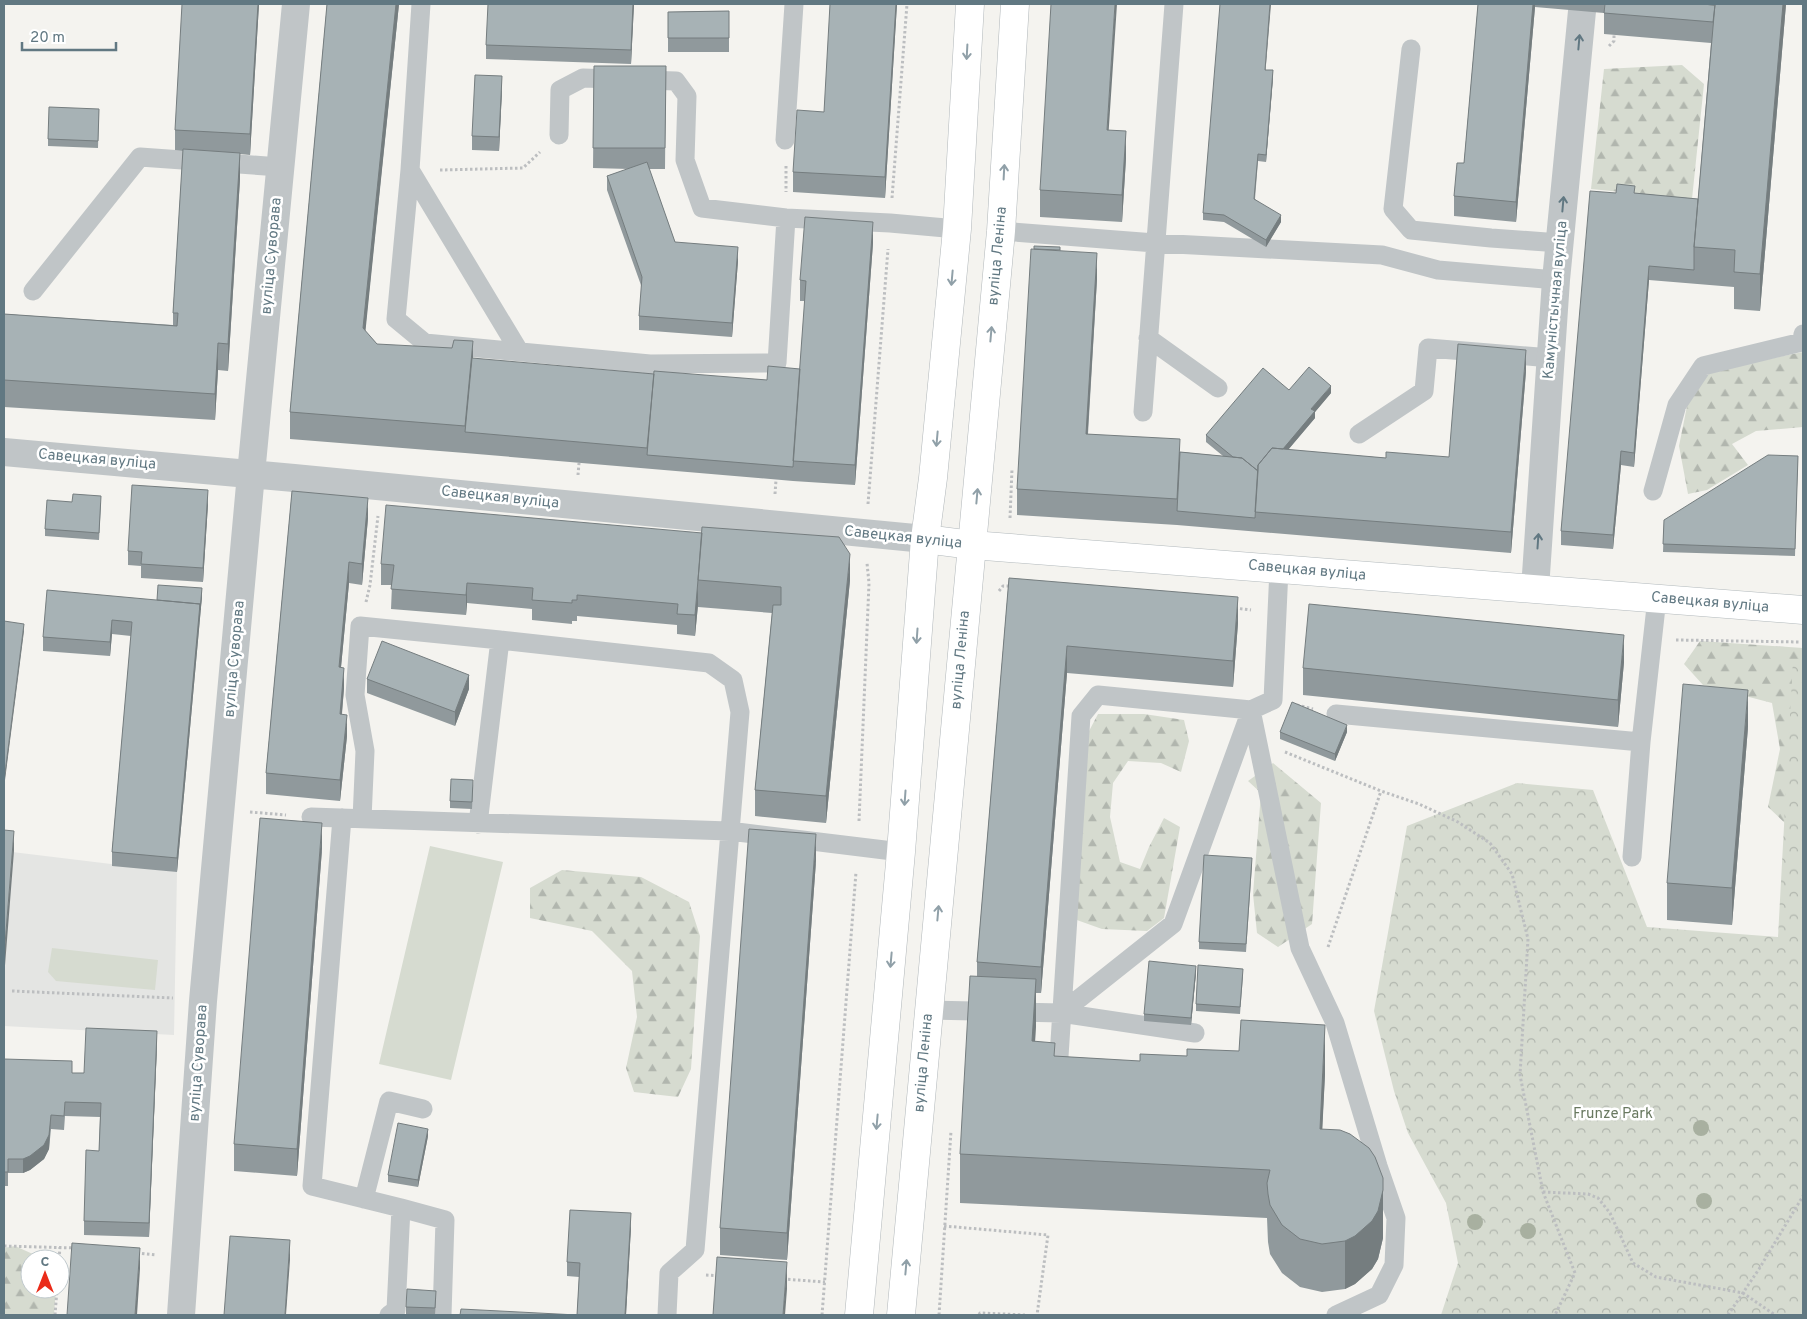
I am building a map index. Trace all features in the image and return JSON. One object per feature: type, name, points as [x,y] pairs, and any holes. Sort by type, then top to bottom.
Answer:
[{"type":"main road","points":[[859,1315],[901,852],[925,540],[933,478],[957,229],[970,4]]},
{"type":"main road","name":"вуліца Леніна","points":[[901,1315],[1001,231],[1014,4]]},
{"type":"main road","name":"Савецкая вуліца","points":[[925,540],[1803,610]]},
{"type":"street","name":"вуліца Суворава","points":[[181,1315],[203,1001],[296,4]]},
{"type":"street","name":"Камуністычная вуліца","points":[[1535,589],[1556,280],[1582,12]]},
{"type":"street","name":"Савецкая вуліца","points":[[4,452],[382,486],[925,540]]},
{"type":"lane","points":[[421,4],[410,170],[396,319],[425,343],[650,364],[777,363],[786,218]]},
{"type":"lane","points":[[786,140],[794,4]]},
{"type":"lane","points":[[1143,412],[1174,4]]},
{"type":"lane","points":[[1411,49],[1393,209],[1411,230],[1560,243]]},
{"type":"lane","points":[[559,135],[560,90],[583,78],[676,81],[686,96],[685,160],[702,208],[786,218],[890,223],[957,229]]},
{"type":"lane","points":[[33,292],[140,157],[280,167]]},
{"type":"lane","points":[[410,170],[519,351]]},
{"type":"lane","points":[[1001,231],[1155,243],[1382,255],[1438,270],[1556,280]]},
{"type":"lane","points":[[1653,491],[1677,405],[1703,366],[1802,342],[1803,334]]},
{"type":"lane","points":[[1148,338],[1218,388]]},
{"type":"lane","points":[[1359,434],[1424,390],[1428,348],[1551,358]]},
{"type":"lane","points":[[1088,1074],[1058,1072],[1082,716],[1098,695],[1251,710],[1273,700],[1279,569]]},
{"type":"lane","points":[[1632,857],[1641,742],[1657,598]]},
{"type":"lane","points":[[362,819],[365,751],[354,695],[360,626],[709,663],[733,680],[740,712],[695,1250],[669,1273],[667,1315]]},
{"type":"lane","points":[[478,824],[500,640]]},
{"type":"lane","points":[[1061,1013],[1173,924],[1251,710]]},
{"type":"lane","points":[[1251,710],[1300,948],[1336,1023],[1378,1166],[1396,1218],[1394,1264],[1379,1295],[1336,1315]]},
{"type":"lane","points":[[1336,714],[1641,742]]},
{"type":"lane","points":[[311,817],[729,832],[901,852]]},
{"type":"lane","points":[[342,818],[312,1186],[445,1220],[442,1315]]},
{"type":"lane","points":[[929,1010],[1061,1013],[1195,1033]]},
{"type":"lane","points":[[364,1199],[389,1101],[423,1109]]},
{"type":"lane","points":[[389,1315],[396,1310],[401,1208]]},
{"type":"path","points":[[822,1315],[858,847],[868,584],[865,534],[907,4]]},
{"type":"path","points":[[410,170],[523,168],[559,135]]},
{"type":"path","points":[[786,140],[786,218]]},
{"type":"path","points":[[360,626],[370,585],[382,486]]},
{"type":"path","points":[[1003,586],[1013,586]]},
{"type":"path","points":[[1229,608],[1278,612]]},
{"type":"path","points":[[1652,639],[1803,642]]},
{"type":"path","points":[[1273,700],[1336,714]]},
{"type":"path","points":[[1251,710],[1284,752],[1418,804],[1458,822],[1490,843],[1512,874],[1528,940],[1520,1075],[1543,1192],[1575,1273],[1555,1315]]},
{"type":"path","points":[[1316,982],[1381,791]]},
{"type":"path","points":[[245,812],[311,817]]},
{"type":"path","points":[[12,991],[174,998]]},
{"type":"path","points":[[1543,1192],[1588,1194],[1598,1198],[1610,1213],[1633,1264],[1656,1277],[1743,1293],[1776,1315]]},
{"type":"path","points":[[1728,1315],[1803,1196]]},
{"type":"path","points":[[944,1226],[1048,1235],[1037,1315]]},
{"type":"path","points":[[4,1246],[79,1249]]},
{"type":"path","points":[[134,1253],[161,1255]]},
{"type":"path","points":[[669,1273],[728,1276]]},
{"type":"path","points":[[776,1279],[825,1282]]},
{"type":"path","points":[[55,1315],[56,1299]]},
{"type":"path","points":[[980,1315],[980,1313],[1025,1315]]},
{"type":"shaded area","points":[[4,851],[177,872],[174,1035],[4,1026]]},
{"type":"green space","points":[[1682,65],[1704,84],[1692,199],[1591,189],[1604,69]]},
{"type":"green space","points":[[1803,352],[1803,427],[1756,431],[1732,444],[1748,465],[1707,490],[1688,494],[1679,446],[1688,401],[1710,371]]},
{"type":"green space","points":[[1700,641],[1803,648],[1803,840],[1768,807],[1780,749],[1772,703],[1703,685],[1684,664]]},
{"type":"green space","name":"Frunze Park","points":[[1793,660],[1803,661],[1803,1315],[1441,1315],[1458,1263],[1446,1203],[1408,1133],[1394,1091],[1374,1011],[1407,826],[1517,783],[1593,790],[1647,927],[1778,937]]},
{"type":"green space","points":[[1098,714],[1144,714],[1184,720],[1189,741],[1181,772],[1161,763],[1128,761],[1113,783],[1110,817],[1120,862],[1140,869],[1164,818],[1180,827],[1164,918],[1147,931],[1102,929],[1074,919],[1088,733]]},
{"type":"green space","points":[[1273,763],[1321,803],[1312,924],[1278,947],[1257,933],[1253,894],[1261,793],[1248,781]]},
{"type":"green space","points":[[430,846],[503,862],[451,1080],[379,1064]]},
{"type":"green space","points":[[562,870],[641,877],[689,902],[700,936],[691,1069],[678,1097],[634,1092],[626,1068],[637,1017],[632,971],[592,931],[530,918],[530,888]]},
{"type":"green space","points":[[52,948],[158,960],[155,990],[56,981],[48,972]]},
{"type":"green space","points":[[15,1246],[22,1249],[20,1249],[20,1299],[55,1299],[54,1315],[4,1315],[4,1248]]},
{"type":"building","points":[[182,4],[258,4],[250,134],[175,130]]},
{"type":"building","points":[[327,4],[396,4],[363,328],[377,344],[452,348],[454,340],[473,341],[465,426],[290,412]]},
{"type":"building","points":[[488,4],[633,4],[631,50],[486,45]]},
{"type":"building","points":[[830,4],[896,4],[885,177],[793,172],[797,110],[824,112]]},
{"type":"building","points":[[1051,4],[1115,4],[1107,130],[1126,131],[1122,195],[1040,190]]},
{"type":"building","points":[[1220,4],[1270,4],[1265,70],[1273,70],[1266,155],[1258,154],[1254,199],[1281,215],[1266,240],[1224,215],[1203,213]]},
{"type":"building","points":[[1478,4],[1533,4],[1516,202],[1454,196],[1457,163],[1464,163]]},
{"type":"building","points":[[1605,4],[1715,5],[1713,22],[1604,13]]},
{"type":"building","points":[[1715,4],[1783,4],[1760,274],[1734,272],[1735,250],[1694,247]]},
{"type":"building","points":[[729,11],[729,38],[668,38],[668,12]]},
{"type":"building","points":[[594,66],[666,66],[665,148],[593,148]]},
{"type":"building","points":[[475,75],[502,76],[499,137],[472,136]]},
{"type":"building","points":[[49,107],[99,109],[98,141],[48,139]]},
{"type":"building","points":[[183,149],[240,153],[228,344],[218,343],[215,394],[4,380],[4,314],[177,326],[178,313],[173,313]]},
{"type":"building","points":[[647,162],[675,242],[738,247],[732,323],[639,316],[642,277],[607,176]]},
{"type":"building","points":[[1617,184],[1635,186],[1634,193],[1698,199],[1694,270],[1649,266],[1634,453],[1621,451],[1613,535],[1561,531],[1590,191],[1616,193]]},
{"type":"building","points":[[805,217],[873,222],[855,465],[793,461],[806,281],[800,280]]},
{"type":"building","points":[[1034,246],[1060,247],[1060,250],[1034,249]]},
{"type":"building","points":[[1031,249],[1097,253],[1086,434],[1180,439],[1177,499],[1017,489]]},
{"type":"building","points":[[1458,344],[1526,350],[1511,532],[1255,512],[1258,465],[1272,448],[1386,458],[1386,452],[1449,457]]},
{"type":"building","points":[[472,358],[654,374],[647,448],[465,432]]},
{"type":"building","points":[[768,366],[800,369],[793,467],[647,455],[654,371],[767,380]]},
{"type":"building","points":[[1309,367],[1331,386],[1311,409],[1315,411],[1283,449],[1272,448],[1258,465],[1258,471],[1242,458],[1233,457],[1206,435],[1263,368],[1289,390]]},
{"type":"building","points":[[1180,452],[1242,458],[1258,471],[1255,518],[1177,511]]},
{"type":"building","points":[[1768,455],[1798,456],[1795,549],[1663,544],[1664,520]]},
{"type":"building","points":[[132,485],[208,490],[203,568],[141,564],[142,552],[128,551]]},
{"type":"building","points":[[292,491],[368,498],[362,564],[349,562],[339,667],[344,668],[340,714],[347,715],[340,780],[266,773]]},
{"type":"building","points":[[73,494],[101,496],[99,533],[45,529],[47,500],[72,502]]},
{"type":"building","points":[[386,505],[702,533],[695,615],[677,614],[678,604],[577,595],[577,600],[572,600],[572,603],[532,600],[533,588],[467,583],[466,595],[391,589],[394,565],[381,564]]},
{"type":"building","points":[[702,527],[839,537],[850,554],[826,796],[755,790],[773,605],[781,605],[781,587],[698,580]]},
{"type":"building","points":[[1009,578],[1238,597],[1233,661],[1067,646],[1041,967],[977,962]]},
{"type":"building","points":[[158,585],[202,588],[200,610],[200,604],[157,600]]},
{"type":"building","points":[[47,590],[200,604],[177,858],[112,852],[132,622],[112,620],[110,642],[43,637]]},
{"type":"building","points":[[1309,604],[1624,635],[1618,700],[1303,668]]},
{"type":"building","points":[[4,621],[24,624],[4,781]]},
{"type":"building","points":[[382,641],[469,675],[455,712],[367,679]]},
{"type":"building","points":[[1683,684],[1748,690],[1732,888],[1667,883]]},
{"type":"building","points":[[1292,702],[1347,725],[1335,754],[1280,732]]},
{"type":"building","points":[[451,779],[473,780],[472,802],[450,801]]},
{"type":"building","points":[[260,818],[322,823],[297,1149],[234,1144]]},
{"type":"building","points":[[749,829],[816,834],[787,1233],[720,1228]]},
{"type":"building","points":[[4,830],[14,831],[4,957]]},
{"type":"building","points":[[1204,855],[1252,858],[1246,944],[1199,942]]},
{"type":"building","points":[[1149,961],[1196,966],[1191,1018],[1144,1014]]},
{"type":"building","points":[[1198,965],[1243,969],[1240,1007],[1196,1004]]},
{"type":"building","points":[[970,976],[1036,979],[1032,1041],[1055,1043],[1054,1056],[1140,1061],[1140,1054],[1187,1056],[1187,1049],[1239,1051],[1241,1020],[1325,1025],[1320,1129],[1340,1130],[1350,1134],[1369,1148],[1375,1157],[1383,1178],[1383,1190],[1378,1211],[1372,1221],[1355,1236],[1345,1241],[1322,1244],[1300,1239],[1282,1225],[1270,1205],[1267,1183],[1270,1170],[960,1154]]},
{"type":"building","points":[[86,1028],[157,1031],[149,1223],[84,1221],[86,1150],[99,1151],[101,1103],[65,1102],[64,1116],[51,1115],[49,1135],[44,1145],[23,1159],[8,1159],[8,1172],[4,1172],[4,1059],[72,1061],[72,1073],[84,1073]]},
{"type":"building","points":[[398,1123],[428,1129],[418,1180],[388,1175]]},
{"type":"building","points":[[570,1210],[631,1213],[625,1315],[577,1315],[580,1263],[567,1262]]},
{"type":"building","points":[[230,1236],[290,1240],[285,1315],[224,1315]]},
{"type":"building","points":[[72,1243],[140,1248],[135,1315],[67,1315],[68,1299],[70,1299]]},
{"type":"building","points":[[717,1257],[787,1262],[783,1315],[713,1315]]},
{"type":"building","points":[[407,1289],[436,1291],[435,1308],[406,1307]]},
{"type":"building","points":[[461,1309],[577,1315],[460,1315]]}]
